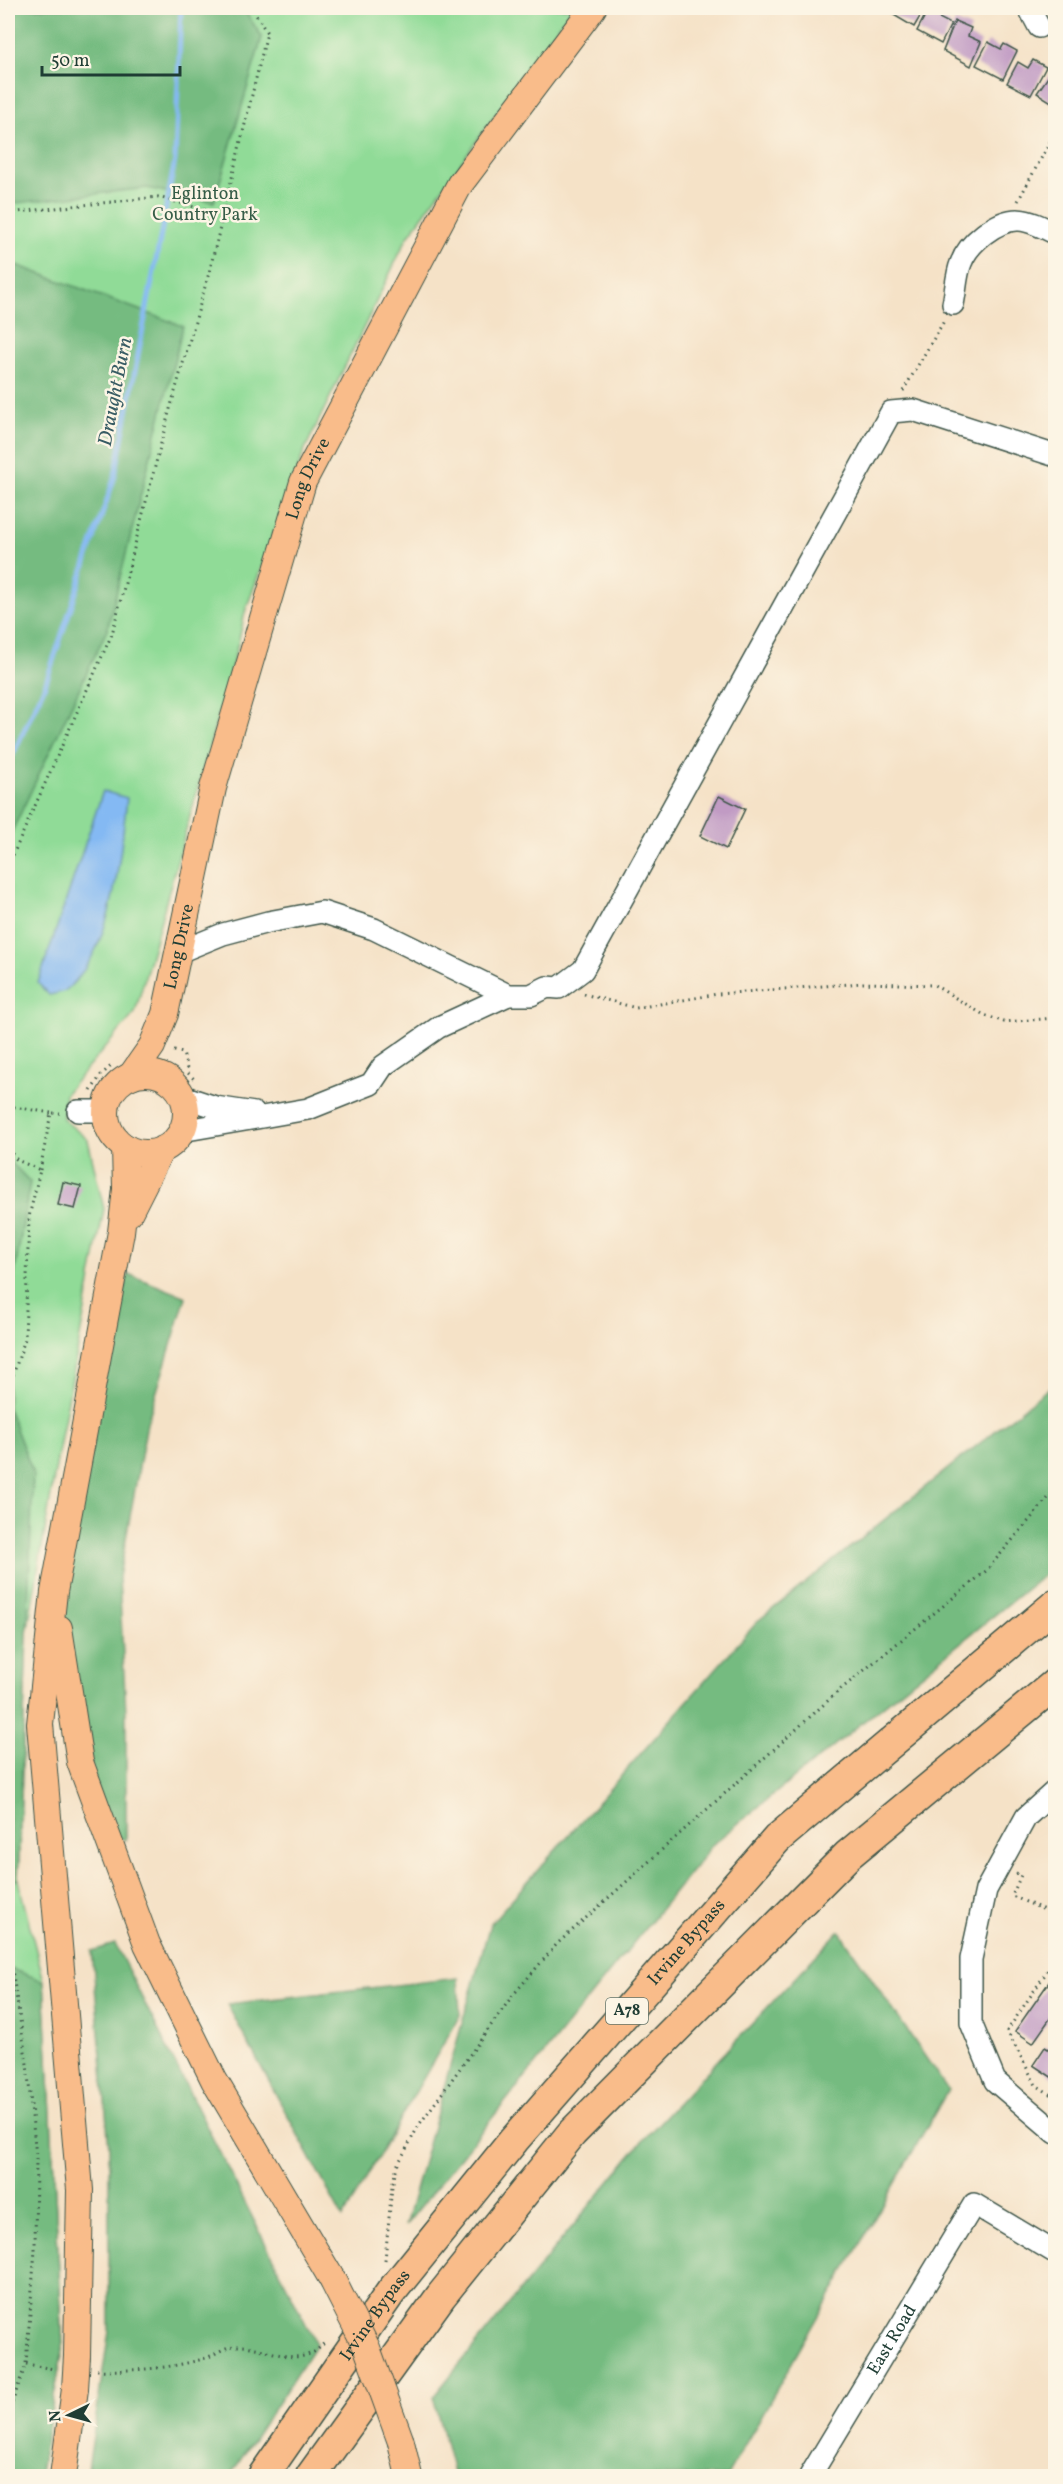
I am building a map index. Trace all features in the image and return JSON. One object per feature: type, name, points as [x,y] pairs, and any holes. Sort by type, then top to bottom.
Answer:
[{"type":"highway","name":"Irvine Bypass","points":[[263,2476],[398,2283],[514,2140],[777,1839],[1056,1604]]},
{"type":"highway","name":"A78","points":[[311,2476],[441,2296],[572,2133],[848,1855],[1056,1683]]},
{"type":"main road","name":"Long Drive","points":[[131,1076],[153,1046],[165,1014],[213,789],[303,482],[460,184],[593,8]]},
{"type":"main road","name":"Long Drive","points":[[165,1014],[166,1048],[176,1089]]},
{"type":"main road","points":[[152,1073],[176,1089],[185,1108],[185,1120],[181,1131],[173,1143],[161,1150],[143,1153],[125,1147],[110,1132],[105,1111],[113,1090],[131,1076],[152,1073]]},
{"type":"main road","points":[[63,2476],[75,2389],[77,2356],[80,2190],[40,1724],[54,1592],[121,1232],[126,1189],[125,1147]]},
{"type":"main road","points":[[121,1232],[161,1150]]},
{"type":"main road","points":[[54,1592],[80,1762],[147,1944],[214,2080],[332,2279],[367,2348],[401,2442],[409,2476]]},
{"type":"street","points":[[1029,8],[1040,27]]},
{"type":"street","points":[[953,304],[961,262],[974,242],[993,227],[1008,220],[1018,219],[1033,222],[1056,234]]},
{"type":"street","points":[[181,1131],[308,1109],[370,1084],[383,1066],[439,1027],[508,995],[531,995],[547,987],[559,988],[583,970],[891,412],[913,410],[1056,456]]},
{"type":"street","points":[[179,952],[223,934],[322,912],[374,930],[508,995]]},
{"type":"street","points":[[176,1089],[215,1107],[266,1115]]},
{"type":"street","points":[[78,1111],[105,1111]]},
{"type":"street","points":[[1056,1790],[1026,1818],[986,1890],[971,1959],[971,2023],[995,2081],[1056,2133]]},
{"type":"street","name":"East Road","points":[[810,2476],[974,2204],[1056,2253]]},
{"type":"path","points":[[8,866],[112,633],[223,215],[267,33],[252,8]]},
{"type":"path","points":[[1008,220],[1056,131]]},
{"type":"path","points":[[8,213],[158,197],[223,215]]},
{"type":"path","points":[[891,412],[953,304]]},
{"type":"path","points":[[559,988],[636,1008],[718,994],[863,983],[934,985],[984,1015],[1004,1022],[1056,1018]]},
{"type":"path","points":[[8,1106],[51,1113]]},
{"type":"path","points":[[8,1149],[17,1160],[40,1170],[29,1217],[25,1339],[8,1390]]},
{"type":"path","points":[[513,1995],[557,1944],[840,1690],[986,1571],[1048,1497],[1056,1493]]},
{"type":"path","points":[[1000,1865],[1021,1875],[1012,1896],[1056,1914]]},
{"type":"path","points":[[1056,1936],[1052,1964],[1007,2031],[1036,2085],[1056,2098]]},
{"type":"path","points":[[8,1944],[27,2064],[36,2168],[35,2250],[26,2364],[8,2414]]},
{"type":"green space","name":"Eglinton Country Park","points":[[8,8],[572,8],[407,238],[305,449],[245,612],[135,1013],[65,1094],[63,1119],[88,1140],[104,1209],[27,1633],[18,1880],[44,1981],[63,2349],[39,2476],[8,2476]]},
{"type":"green space","points":[[8,8],[243,8],[262,37],[214,202],[147,188],[8,204]]},
{"type":"green space","points":[[8,262],[183,326],[107,630],[8,840]]},
{"type":"green space","points":[[8,1159],[30,1182],[8,1313]]},
{"type":"green space","points":[[128,1274],[186,1297],[147,1423],[119,1577],[126,1713],[126,1840],[106,1834],[63,1652],[62,1546]]},
{"type":"green space","points":[[1055,1383],[1055,1566],[714,1843],[405,2226],[490,1924],[759,1620]]},
{"type":"green space","points":[[8,1408],[33,1473],[18,1880],[8,1878]]},
{"type":"green space","points":[[839,1931],[948,2090],[727,2476],[454,2476],[433,2397],[644,2139]]},
{"type":"green space","points":[[115,1944],[316,2344],[230,2476],[87,2476],[109,2331],[109,2148],[92,1951]]},
{"type":"green space","points":[[8,1968],[44,1981],[63,2349],[39,2476],[8,2476]]},
{"type":"green space","points":[[458,1978],[460,2015],[343,2218],[227,2004]]},
{"type":"water","points":[[103,791],[127,798],[112,901],[95,951],[82,973],[66,990],[49,995],[38,983]]},
{"type":"building","points":[[896,8],[925,8],[914,27],[892,14]]},
{"type":"building","points":[[929,8],[944,8],[939,18],[951,24],[941,44],[917,31]]},
{"type":"building","points":[[955,21],[971,28],[968,36],[981,42],[971,66],[943,51]]},
{"type":"building","points":[[988,42],[1001,49],[1004,44],[1017,51],[1003,79],[976,65]]},
{"type":"building","points":[[1033,60],[1046,67],[1031,95],[1007,83],[1018,62],[1028,68]]},
{"type":"building","points":[[1050,74],[1056,78],[1056,105],[1037,93]]},
{"type":"building","points":[[719,796],[745,809],[726,849],[700,836]]},
{"type":"building","points":[[63,1182],[81,1186],[75,1209],[58,1205]]},
{"type":"building","points":[[1056,1972],[1056,2010],[1033,2043],[1015,2031]]},
{"type":"building","points":[[1045,2047],[1056,2054],[1056,2080],[1033,2065]]},
{"type":"waterway","name":"Draught Burn","points":[[8,765],[45,685],[115,476],[175,160],[181,8]]}]
